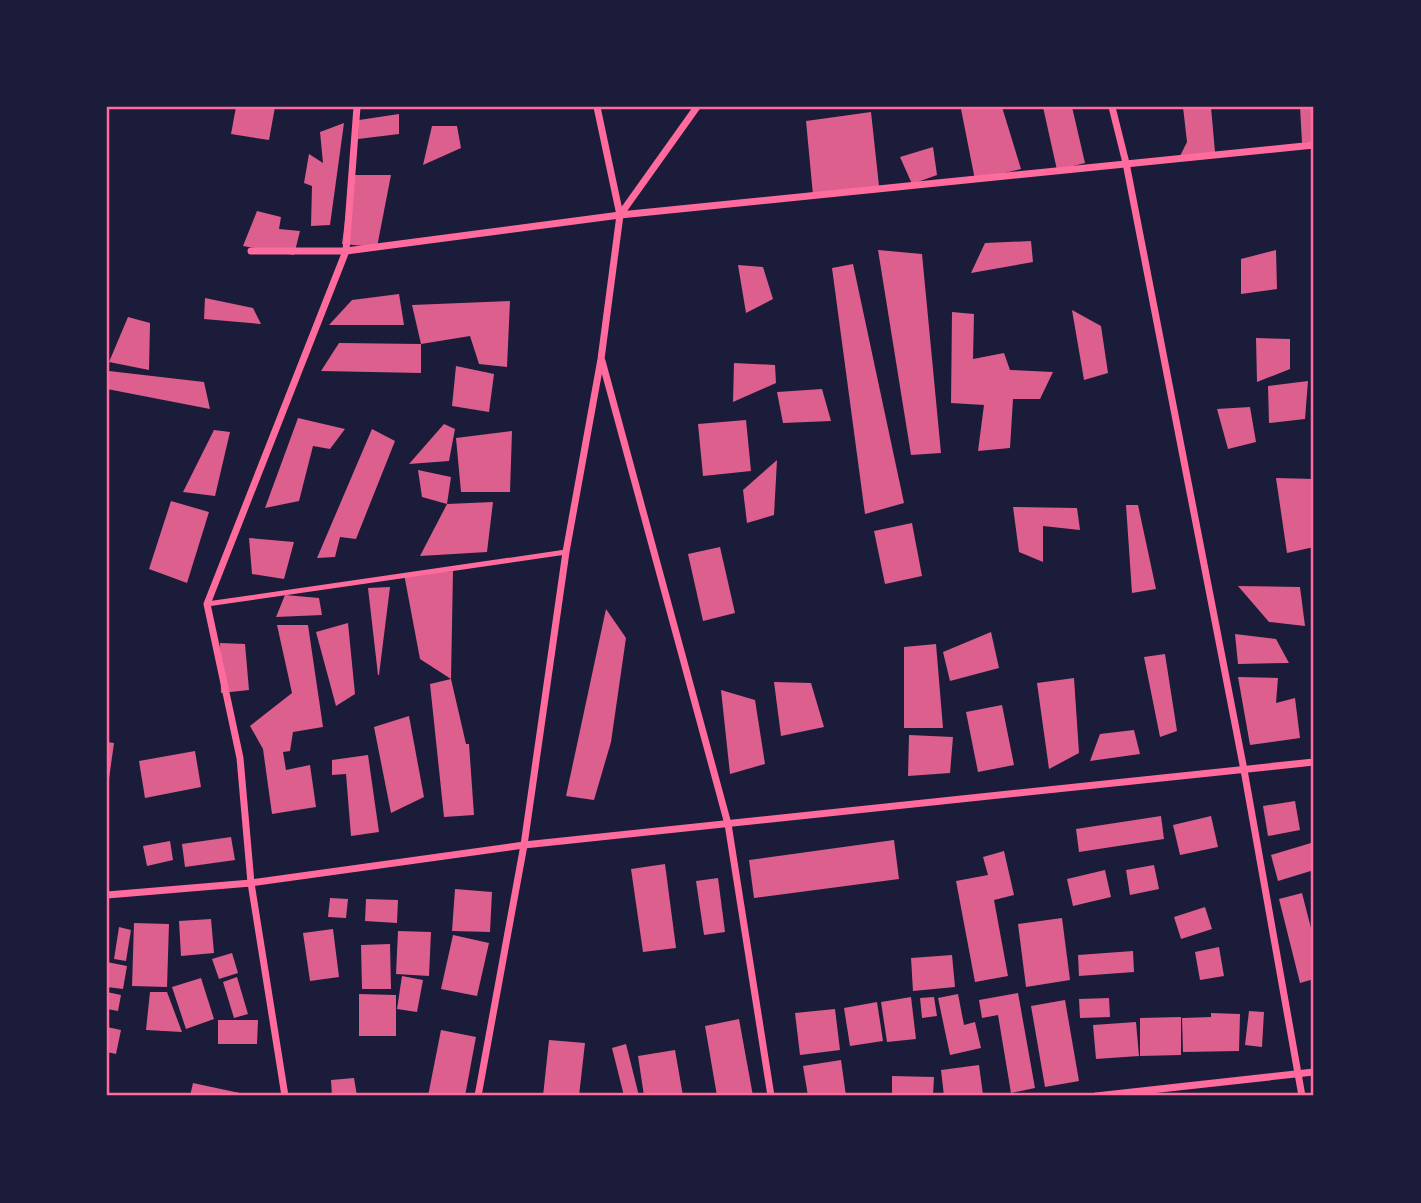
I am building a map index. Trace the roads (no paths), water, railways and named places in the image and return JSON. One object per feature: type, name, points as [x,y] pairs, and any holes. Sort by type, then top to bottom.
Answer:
[{"type":"street","points":[[285,1096],[251,883],[240,758],[207,604],[346,251],[357,107]]},
{"type":"street","points":[[478,1096],[524,845],[566,552],[601,359],[620,215],[597,107]]},
{"type":"street","points":[[620,215],[697,107]]},
{"type":"street","points":[[1112,107],[1126,163],[1244,770],[1302,1096]]},
{"type":"street","points":[[251,251],[346,251],[620,215],[1314,145]]},
{"type":"street","points":[[601,359],[728,824],[771,1096]]},
{"type":"street","points":[[107,895],[251,883],[524,845],[1314,762]]},
{"type":"street","points":[[1096,1096],[1314,1072]]},
{"type":"lane","points":[[207,604],[566,552]]}]
